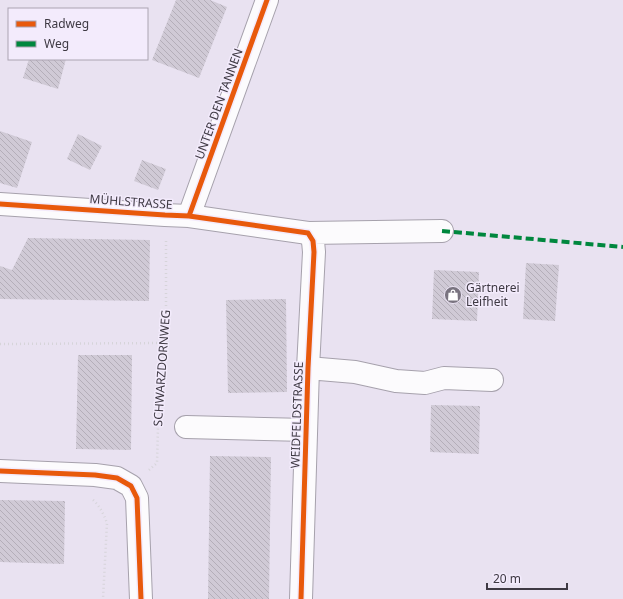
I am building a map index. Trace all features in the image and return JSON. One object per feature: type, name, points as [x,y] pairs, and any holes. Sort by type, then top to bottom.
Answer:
[{"type":"street","name":"UNTER DEN TANNEN","points":[[190,216],[267,0]]},
{"type":"street","name":"MÜHLSTRASSE","points":[[0,204],[190,216],[308,233],[442,231]]},
{"type":"street","name":"WEIDFELDSTRASSE","points":[[301,599],[308,368],[314,252],[313,241],[308,233]]},
{"type":"street","points":[[308,368],[355,372],[396,380],[425,383],[444,378],[492,380]]},
{"type":"street","points":[[186,427],[306,430]]},
{"type":"street","points":[[0,471],[95,475],[117,478],[131,486],[138,498],[141,599]]},
{"type":"path","points":[[0,344],[166,343]]},
{"type":"path","points":[[92,499],[103,514],[107,523],[103,599]]},
{"type":"building","points":[[176,0],[210,0],[227,7],[199,78],[152,60]]},
{"type":"building","points":[[29,60],[66,60],[58,89],[23,78]]},
{"type":"building","points":[[0,131],[32,142],[17,188],[0,183]]},
{"type":"building","points":[[78,134],[102,146],[90,170],[67,159]]},
{"type":"building","points":[[142,160],[166,169],[158,190],[134,181]]},
{"type":"building","points":[[28,238],[150,240],[149,301],[0,299],[0,266],[12,270]]},
{"type":"building","points":[[526,263],[559,265],[555,321],[523,319]]},
{"type":"building","points":[[434,270],[479,272],[477,321],[432,319]]},
{"type":"building","points":[[286,299],[287,392],[228,393],[226,300]]},
{"type":"building","points":[[78,355],[132,355],[131,450],[76,449]]},
{"type":"building","points":[[431,405],[480,406],[479,454],[430,452]]},
{"type":"building","points":[[210,456],[271,457],[269,599],[208,599]]},
{"type":"building","points":[[0,500],[65,501],[64,564],[0,562]]},
{"type":"marked path","points":[[442,231],[623,247]]},
{"type":"cycle path","points":[[189,216],[267,0]]},
{"type":"cycle path","points":[[0,204],[189,216],[308,233],[313,241],[314,252],[308,368],[301,599]]},
{"type":"cycle path","points":[[0,471],[95,475],[117,478],[131,486],[137,498],[141,599]]},
{"type":"place","name":"Gärtnerei Leifheit","points":[[453,295]]}]
